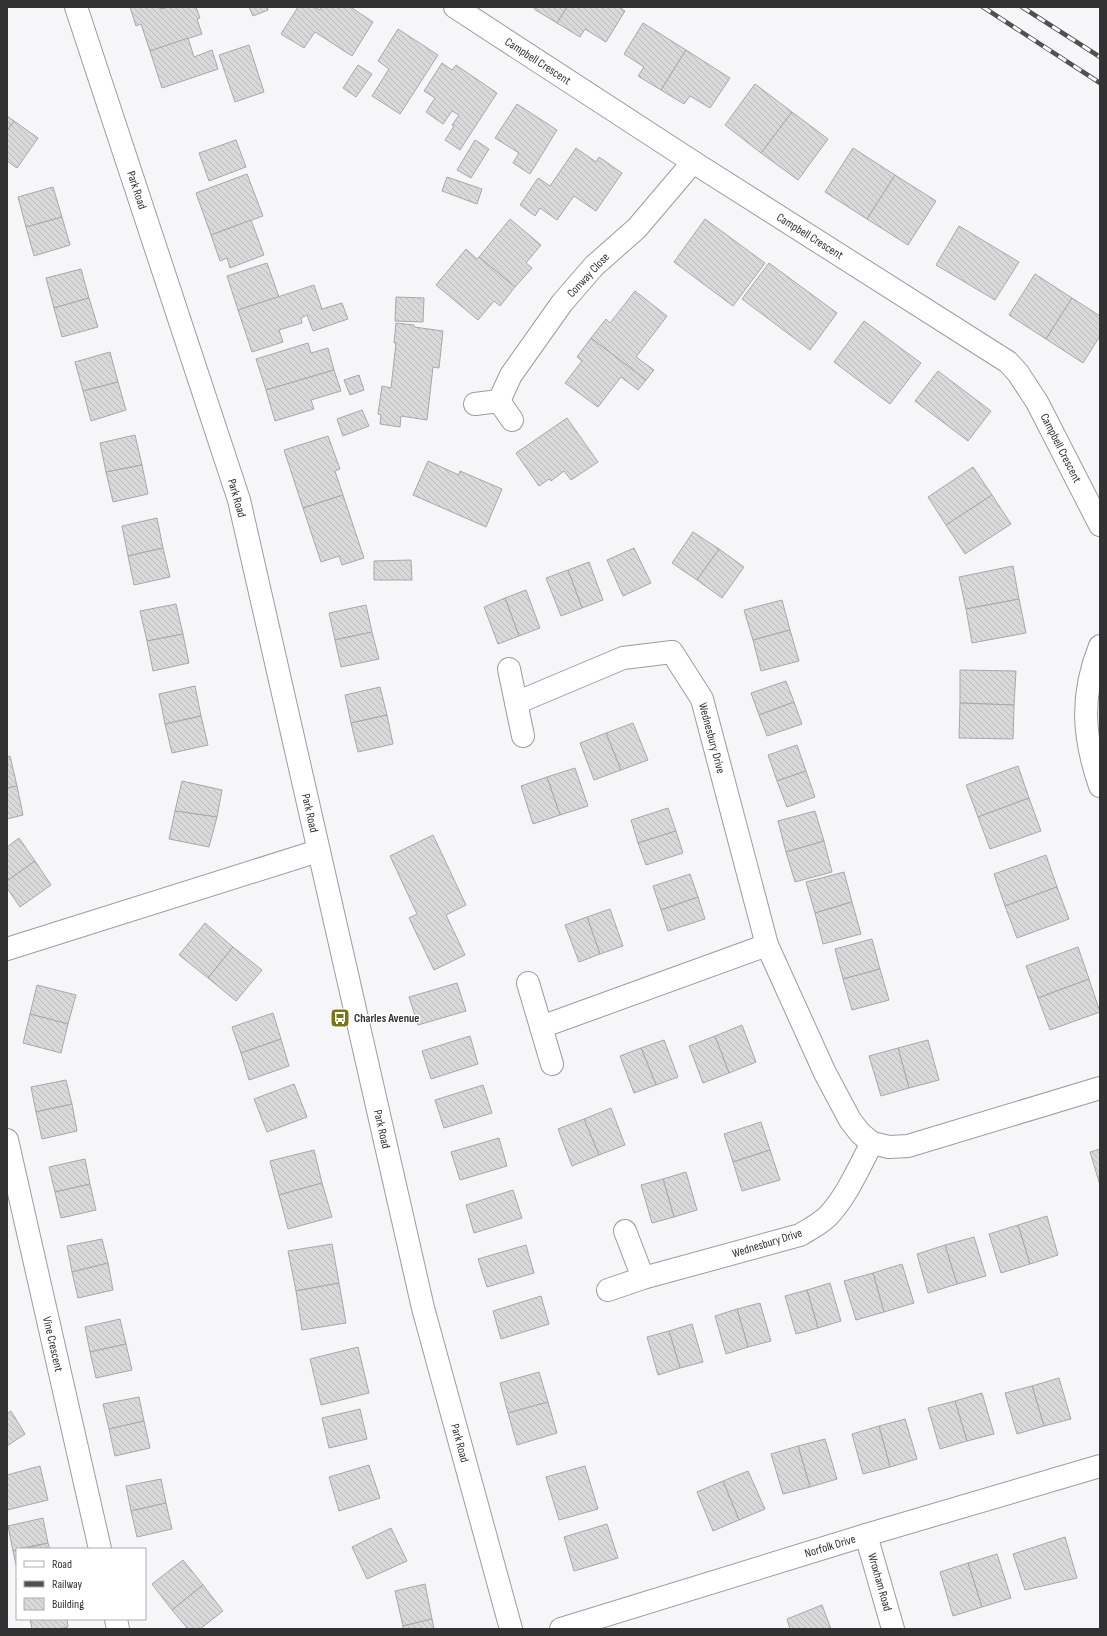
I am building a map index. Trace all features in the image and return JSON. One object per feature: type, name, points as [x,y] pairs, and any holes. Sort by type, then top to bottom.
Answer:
[{"type":"street","name":"Park Road","points":[[76,7],[239,500],[423,1308],[512,1629]]},
{"type":"street","name":"Campbell Crescent","points":[[455,7],[694,162],[1008,362],[1018,373],[1037,402],[1100,526]]},
{"type":"street","name":"Conway Close","points":[[499,401],[511,375],[562,303],[594,266],[637,228],[694,162]]},
{"type":"street","points":[[475,404],[499,401],[512,420]]},
{"type":"street","points":[[1100,646],[1092,666],[1085,700],[1086,730],[1091,761],[1100,786]]},
{"type":"street","name":"Wednesbury Drive","points":[[516,703],[623,658],[672,652],[702,699],[767,945],[825,1073],[850,1120],[860,1133],[872,1143],[839,1202],[827,1216],[815,1226],[800,1235],[643,1278],[608,1290]]},
{"type":"street","points":[[509,669],[523,736]]},
{"type":"street","points":[[7,949],[318,851]]},
{"type":"street","points":[[540,1026],[767,945]]},
{"type":"street","points":[[528,984],[552,1064]]},
{"type":"street","points":[[872,1143],[889,1147],[908,1146],[1100,1088]]},
{"type":"street","name":"Vine Crescent","points":[[7,1140],[100,1548]]},
{"type":"street","points":[[625,1231],[643,1278]]},
{"type":"street","name":"Norfolk Drive","points":[[561,1629],[866,1535],[1100,1466]]},
{"type":"street","name":"Wroxham Road","points":[[866,1535],[893,1629]]},
{"type":"building","points":[[130,7],[160,7],[161,9],[168,7],[196,7],[200,18],[197,19],[202,34],[150,51],[141,24],[136,26]]},
{"type":"building","points":[[249,7],[267,7],[268,10],[253,16]]},
{"type":"building","points":[[298,7],[315,7],[320,10],[322,7],[353,7],[352,8],[373,22],[352,56],[315,32],[304,48],[281,34]]},
{"type":"building","points":[[535,7],[567,7],[557,23],[534,9]]},
{"type":"building","points":[[567,7],[619,7],[625,11],[606,42],[585,29],[580,37],[557,23]]},
{"type":"building","points":[[643,23],[686,50],[661,90],[638,76],[644,67],[624,54]]},
{"type":"building","points":[[398,29],[438,55],[400,114],[372,96],[389,69],[378,61]]},
{"type":"building","points":[[188,38],[194,57],[212,50],[218,69],[162,88],[150,51]]},
{"type":"building","points":[[249,45],[264,92],[235,102],[219,55]]},
{"type":"building","points":[[686,50],[730,78],[710,108],[690,96],[684,104],[661,90]]},
{"type":"building","points":[[442,63],[452,70],[456,65],[497,93],[460,150],[445,140],[454,126],[452,125],[459,115],[452,111],[443,124],[426,112],[435,98],[424,91]]},
{"type":"building","points":[[358,65],[372,74],[356,97],[343,88]]},
{"type":"building","points":[[755,84],[792,112],[761,153],[725,125]]},
{"type":"building","points":[[517,104],[557,130],[530,174],[513,163],[519,153],[495,138]]},
{"type":"building","points":[[792,112],[828,139],[798,180],[761,153]]},
{"type":"building","points":[[7,116],[14,121],[7,131]]},
{"type":"building","points":[[14,121],[38,138],[17,168],[7,161],[7,131]]},
{"type":"building","points":[[236,140],[246,167],[209,181],[199,153]]},
{"type":"building","points":[[475,140],[489,149],[471,178],[457,170]]},
{"type":"building","points":[[576,148],[596,162],[599,157],[622,173],[596,211],[574,196],[557,220],[540,208],[535,216],[520,205],[538,178],[550,186]]},
{"type":"building","points":[[853,148],[895,175],[867,219],[825,192]]},
{"type":"building","points":[[247,174],[263,216],[211,235],[196,193]]},
{"type":"building","points":[[895,175],[936,201],[908,245],[867,219]]},
{"type":"building","points":[[447,177],[482,189],[477,204],[442,191]]},
{"type":"building","points":[[53,187],[62,217],[26,227],[18,197]]},
{"type":"building","points":[[62,217],[70,245],[34,256],[26,227]]},
{"type":"building","points":[[510,219],[541,245],[526,263],[532,268],[515,287],[479,257]]},
{"type":"building","points":[[705,219],[765,263],[733,306],[674,262]]},
{"type":"building","points":[[251,220],[264,255],[230,268],[227,258],[220,261],[211,235]]},
{"type":"building","points":[[959,226],[1019,262],[995,300],[936,265]]},
{"type":"building","points":[[466,249],[477,259],[479,257],[515,287],[500,306],[494,301],[478,320],[436,285]]},
{"type":"building","points":[[267,263],[279,297],[238,310],[227,276]]},
{"type":"building","points":[[769,263],[837,313],[810,350],[742,299]]},
{"type":"building","points":[[81,269],[89,298],[54,308],[46,278]]},
{"type":"building","points":[[1035,274],[1072,298],[1046,339],[1009,315]]},
{"type":"building","points":[[314,285],[322,309],[342,303],[348,319],[313,331],[307,315],[301,318],[302,323],[279,330],[283,342],[252,352],[238,310]]},
{"type":"building","points":[[635,291],[667,316],[636,357],[654,370],[646,380],[591,338],[606,319],[610,323]]},
{"type":"building","points":[[396,297],[424,298],[423,322],[395,321]]},
{"type":"building","points":[[89,298],[98,327],[62,337],[54,308]]},
{"type":"building","points":[[1072,298],[1100,316],[1100,336],[1083,363],[1046,339]]},
{"type":"building","points":[[864,321],[921,363],[890,404],[834,362]]},
{"type":"building","points":[[396,323],[443,331],[439,368],[433,367],[427,420],[401,416],[400,427],[380,424],[381,415],[378,414],[382,386],[391,388],[396,343],[394,343]]},
{"type":"building","points":[[591,338],[646,380],[638,390],[621,377],[598,407],[565,383],[582,361],[577,357]]},
{"type":"building","points":[[308,343],[311,353],[328,348],[334,370],[266,390],[256,359]]},
{"type":"building","points":[[110,352],[118,382],[83,391],[75,362]]},
{"type":"building","points":[[334,370],[341,391],[311,400],[314,409],[275,421],[266,390]]},
{"type":"building","points":[[938,371],[991,411],[968,441],[915,401]]},
{"type":"building","points":[[359,375],[364,390],[350,395],[344,380]]},
{"type":"building","points":[[118,382],[126,410],[91,421],[83,391]]},
{"type":"building","points":[[362,410],[369,426],[343,436],[337,419]]},
{"type":"building","points":[[567,418],[598,462],[571,480],[564,471],[551,481],[549,479],[539,486],[516,453]]},
{"type":"building","points":[[135,435],[142,465],[106,472],[100,443]]},
{"type":"building","points":[[328,436],[340,469],[335,471],[343,495],[303,508],[284,450]]},
{"type":"building","points":[[428,461],[459,475],[460,471],[502,489],[486,527],[413,495]]},
{"type":"building","points":[[142,465],[148,494],[113,502],[106,472]]},
{"type":"building","points":[[973,467],[992,495],[946,525],[928,497]]},
{"type":"building","points":[[343,495],[364,558],[342,565],[339,556],[321,562],[303,508]]},
{"type":"building","points":[[992,495],[1011,524],[965,554],[946,525]]},
{"type":"building","points":[[157,518],[163,548],[128,556],[122,526]]},
{"type":"building","points":[[693,532],[719,549],[697,580],[672,563]]},
{"type":"building","points":[[163,548],[170,577],[134,585],[128,556]]},
{"type":"building","points":[[634,548],[651,583],[623,596],[607,560]]},
{"type":"building","points":[[719,549],[744,567],[722,598],[697,580]]},
{"type":"building","points":[[411,560],[412,580],[374,580],[374,561]]},
{"type":"building","points":[[589,562],[603,600],[582,608],[568,570]]},
{"type":"building","points":[[1013,566],[1019,599],[966,609],[959,577]]},
{"type":"building","points":[[568,570],[582,608],[561,616],[546,578]]},
{"type":"building","points":[[526,590],[540,628],[519,636],[505,598]]},
{"type":"building","points":[[505,598],[519,636],[498,644],[484,607]]},
{"type":"building","points":[[1019,599],[1026,633],[972,643],[966,609]]},
{"type":"building","points":[[782,600],[790,630],[753,640],[744,610]]},
{"type":"building","points":[[176,604],[183,634],[147,641],[140,611]]},
{"type":"building","points":[[366,605],[372,632],[335,640],[329,613]]},
{"type":"building","points":[[790,630],[799,661],[761,671],[753,640]]},
{"type":"building","points":[[372,632],[379,659],[341,667],[335,640]]},
{"type":"building","points":[[183,634],[189,663],[153,671],[147,641]]},
{"type":"building","points":[[960,670],[1016,671],[1014,705],[960,703]]},
{"type":"building","points":[[786,681],[794,702],[759,715],[751,693]]},
{"type":"building","points":[[195,686],[201,716],[165,724],[159,694]]},
{"type":"building","points":[[380,687],[387,715],[351,723],[345,695]]},
{"type":"building","points":[[794,702],[802,724],[767,736],[759,715]]},
{"type":"building","points":[[960,703],[1014,705],[1013,739],[959,738]]},
{"type":"building","points":[[387,715],[393,744],[358,752],[351,723]]},
{"type":"building","points":[[201,716],[208,745],[172,753],[165,724]]},
{"type":"building","points":[[633,723],[648,760],[621,770],[606,733]]},
{"type":"building","points":[[606,733],[621,770],[594,780],[580,743]]},
{"type":"building","points":[[797,745],[806,771],[777,781],[768,755]]},
{"type":"building","points":[[10,756],[17,786],[7,788],[7,757]]},
{"type":"building","points":[[1018,766],[1029,798],[978,817],[966,785]]},
{"type":"building","points":[[575,768],[588,806],[560,815],[547,777]]},
{"type":"building","points":[[806,771],[815,797],[787,807],[777,781]]},
{"type":"building","points":[[547,777],[560,815],[533,824],[521,786]]},
{"type":"building","points":[[182,781],[222,790],[217,817],[175,811]]},
{"type":"building","points":[[17,786],[23,815],[7,819],[7,788]]},
{"type":"building","points":[[1029,798],[1041,831],[990,849],[978,817]]},
{"type":"building","points":[[668,808],[676,831],[638,843],[631,820]]},
{"type":"building","points":[[175,811],[217,817],[209,847],[169,839]]},
{"type":"building","points":[[815,811],[824,841],[786,852],[778,821]]},
{"type":"building","points":[[676,831],[683,853],[646,865],[638,843]]},
{"type":"building","points":[[433,835],[466,905],[446,915],[465,955],[434,970],[409,918],[417,914],[390,856]]},
{"type":"building","points":[[19,838],[35,861],[7,881],[7,847]]},
{"type":"building","points":[[824,841],[832,872],[795,882],[786,852]]},
{"type":"building","points":[[1046,855],[1057,887],[1005,906],[994,874]]},
{"type":"building","points":[[35,861],[51,885],[20,907],[7,888],[7,881]]},
{"type":"building","points":[[844,872],[852,902],[815,913],[806,882]]},
{"type":"building","points":[[690,874],[698,897],[661,910],[653,886]]},
{"type":"building","points":[[1057,887],[1069,919],[1017,938],[1005,906]]},
{"type":"building","points":[[698,897],[705,919],[668,931],[661,910]]},
{"type":"building","points":[[852,902],[861,934],[823,944],[815,913]]},
{"type":"building","points":[[610,909],[623,946],[600,954],[587,917]]},
{"type":"building","points":[[587,917],[600,954],[579,962],[565,925]]},
{"type":"building","points":[[205,923],[233,947],[208,978],[179,955]]},
{"type":"building","points":[[872,939],[880,969],[843,979],[835,949]]},
{"type":"building","points":[[233,947],[262,970],[236,1001],[208,978]]},
{"type":"building","points":[[1078,947],[1089,979],[1038,998],[1026,966]]},
{"type":"building","points":[[880,969],[889,1000],[852,1010],[843,979]]},
{"type":"building","points":[[1089,979],[1100,1012],[1050,1030],[1038,998]]},
{"type":"building","points":[[457,983],[466,1011],[418,1025],[409,997]]},
{"type":"building","points":[[37,985],[76,995],[68,1024],[30,1014]]},
{"type":"building","points":[[273,1013],[281,1039],[241,1053],[232,1027]]},
{"type":"building","points":[[30,1014],[68,1024],[61,1053],[23,1043]]},
{"type":"building","points":[[742,1025],[756,1062],[729,1073],[715,1036]]},
{"type":"building","points":[[470,1036],[478,1064],[431,1079],[422,1051]]},
{"type":"building","points":[[715,1036],[729,1073],[703,1083],[689,1046]]},
{"type":"building","points":[[281,1039],[289,1066],[249,1080],[241,1053]]},
{"type":"building","points":[[664,1040],[678,1077],[656,1085],[641,1048]]},
{"type":"building","points":[[928,1040],[939,1080],[909,1088],[898,1048]]},
{"type":"building","points":[[641,1048],[656,1085],[634,1093],[620,1056]]},
{"type":"building","points":[[898,1048],[909,1088],[881,1096],[869,1056]]},
{"type":"building","points":[[66,1080],[72,1104],[36,1112],[31,1087]]},
{"type":"building","points":[[294,1084],[307,1117],[267,1132],[254,1099]]},
{"type":"building","points":[[483,1085],[492,1113],[444,1128],[435,1100]]},
{"type":"building","points":[[72,1104],[77,1131],[42,1139],[36,1112]]},
{"type":"building","points":[[611,1108],[625,1145],[599,1155],[584,1119]]},
{"type":"building","points":[[584,1119],[599,1155],[572,1166],[558,1129]]},
{"type":"building","points":[[761,1122],[770,1150],[733,1162],[724,1134]]},
{"type":"building","points":[[499,1138],[507,1166],[460,1180],[451,1152]]},
{"type":"building","points":[[1100,1149],[1100,1185],[1090,1152]]},
{"type":"building","points":[[314,1150],[322,1183],[279,1195],[270,1161]]},
{"type":"building","points":[[770,1150],[780,1180],[742,1191],[733,1162]]},
{"type":"building","points":[[85,1159],[90,1184],[55,1192],[49,1167]]},
{"type":"building","points":[[686,1172],[697,1210],[674,1217],[663,1179]]},
{"type":"building","points":[[663,1179],[674,1217],[652,1223],[641,1185]]},
{"type":"building","points":[[322,1183],[332,1217],[288,1229],[279,1195]]},
{"type":"building","points":[[90,1184],[96,1210],[61,1218],[55,1192]]},
{"type":"building","points":[[513,1190],[522,1218],[474,1233],[466,1205]]},
{"type":"building","points":[[1047,1216],[1058,1255],[1030,1264],[1018,1225]]},
{"type":"building","points":[[1018,1225],[1030,1264],[1001,1273],[989,1234]]},
{"type":"building","points":[[974,1237],[986,1276],[957,1284],[945,1245]]},
{"type":"building","points":[[102,1239],[108,1263],[72,1272],[67,1246]]},
{"type":"building","points":[[332,1244],[339,1283],[296,1291],[288,1251]]},
{"type":"building","points":[[526,1245],[534,1273],[487,1287],[478,1259]]},
{"type":"building","points":[[945,1245],[957,1284],[928,1293],[917,1254]]},
{"type":"building","points":[[108,1263],[113,1290],[78,1298],[72,1272]]},
{"type":"building","points":[[902,1264],[914,1303],[884,1312],[873,1273]]},
{"type":"building","points":[[873,1273],[884,1312],[856,1320],[844,1281]]},
{"type":"building","points":[[339,1283],[346,1323],[302,1330],[296,1291]]},
{"type":"building","points":[[830,1283],[841,1321],[818,1328],[807,1290]]},
{"type":"building","points":[[807,1290],[818,1328],[796,1334],[785,1296]]},
{"type":"building","points":[[541,1296],[549,1324],[501,1339],[493,1311]]},
{"type":"building","points":[[760,1303],[771,1341],[748,1347],[737,1309]]},
{"type":"building","points":[[737,1309],[748,1347],[726,1354],[715,1316]]},
{"type":"building","points":[[120,1319],[126,1344],[90,1352],[85,1327]]},
{"type":"building","points":[[692,1324],[703,1362],[680,1368],[669,1331]]},
{"type":"building","points":[[669,1331],[680,1368],[658,1375],[647,1337]]},
{"type":"building","points":[[126,1344],[132,1370],[96,1378],[90,1352]]},
{"type":"building","points":[[358,1347],[369,1393],[321,1405],[310,1359]]},
{"type":"building","points":[[539,1372],[548,1402],[508,1413],[500,1383]]},
{"type":"building","points":[[1059,1378],[1071,1419],[1044,1426],[1032,1386]]},
{"type":"building","points":[[1032,1386],[1044,1426],[1017,1434],[1005,1393]]},
{"type":"building","points":[[982,1393],[994,1434],[967,1441],[955,1401]]},
{"type":"building","points":[[139,1397],[144,1421],[109,1429],[103,1404]]},
{"type":"building","points":[[955,1401],[967,1441],[940,1449],[928,1408]]},
{"type":"building","points":[[548,1402],[557,1433],[517,1445],[508,1413]]},
{"type":"building","points":[[360,1409],[367,1439],[329,1448],[322,1418]]},
{"type":"building","points":[[11,1411],[25,1434],[7,1446],[7,1414]]},
{"type":"building","points":[[905,1419],[917,1459],[890,1467],[879,1426]]},
{"type":"building","points":[[144,1421],[150,1448],[115,1456],[109,1429]]},
{"type":"building","points":[[879,1426],[890,1467],[863,1474],[852,1434]]},
{"type":"building","points":[[825,1439],[837,1479],[810,1487],[798,1446]]},
{"type":"building","points":[[798,1446],[810,1487],[783,1494],[771,1454]]},
{"type":"building","points":[[369,1465],[380,1498],[339,1511],[329,1477]]},
{"type":"building","points":[[40,1466],[48,1500],[7,1510],[7,1475]]},
{"type":"building","points":[[585,1466],[598,1509],[559,1520],[546,1477]]},
{"type":"building","points":[[748,1471],[765,1509],[739,1520],[723,1481]]},
{"type":"building","points":[[161,1479],[166,1503],[131,1511],[126,1486]]},
{"type":"building","points":[[723,1481],[739,1520],[713,1531],[697,1492]]},
{"type":"building","points":[[166,1503],[172,1529],[137,1537],[131,1511]]},
{"type":"building","points":[[43,1518],[48,1543],[16,1548],[16,1550],[13,1551],[8,1526]]},
{"type":"building","points":[[607,1524],[618,1558],[574,1571],[564,1537]]},
{"type":"building","points":[[391,1528],[407,1561],[367,1579],[352,1547]]},
{"type":"building","points":[[1065,1537],[1077,1578],[1025,1590],[1013,1554]]},
{"type":"building","points":[[48,1543],[50,1548],[27,1548]]},
{"type":"building","points":[[16,1550],[16,1564],[13,1551]]},
{"type":"building","points":[[997,1554],[1011,1598],[982,1607],[968,1563]]},
{"type":"building","points":[[183,1560],[203,1585],[172,1610],[152,1584]]},
{"type":"building","points":[[968,1563],[982,1607],[953,1616],[940,1572]]},
{"type":"building","points":[[425,1584],[432,1619],[403,1626],[395,1591]]},
{"type":"building","points":[[203,1585],[223,1611],[200,1629],[188,1629],[172,1610]]},
{"type":"building","points":[[822,1605],[831,1629],[790,1629],[787,1619]]},
{"type":"building","points":[[432,1619],[434,1629],[403,1629],[403,1626]]},
{"type":"building","points":[[30,1620],[67,1620],[68,1627],[58,1629],[32,1629]]},
{"type":"railway","points":[[983,7],[1100,83]]},
{"type":"railway","points":[[1022,7],[1100,57]]},
{"type":"place","name":"Charles Avenue","points":[[340,1018]]}]
